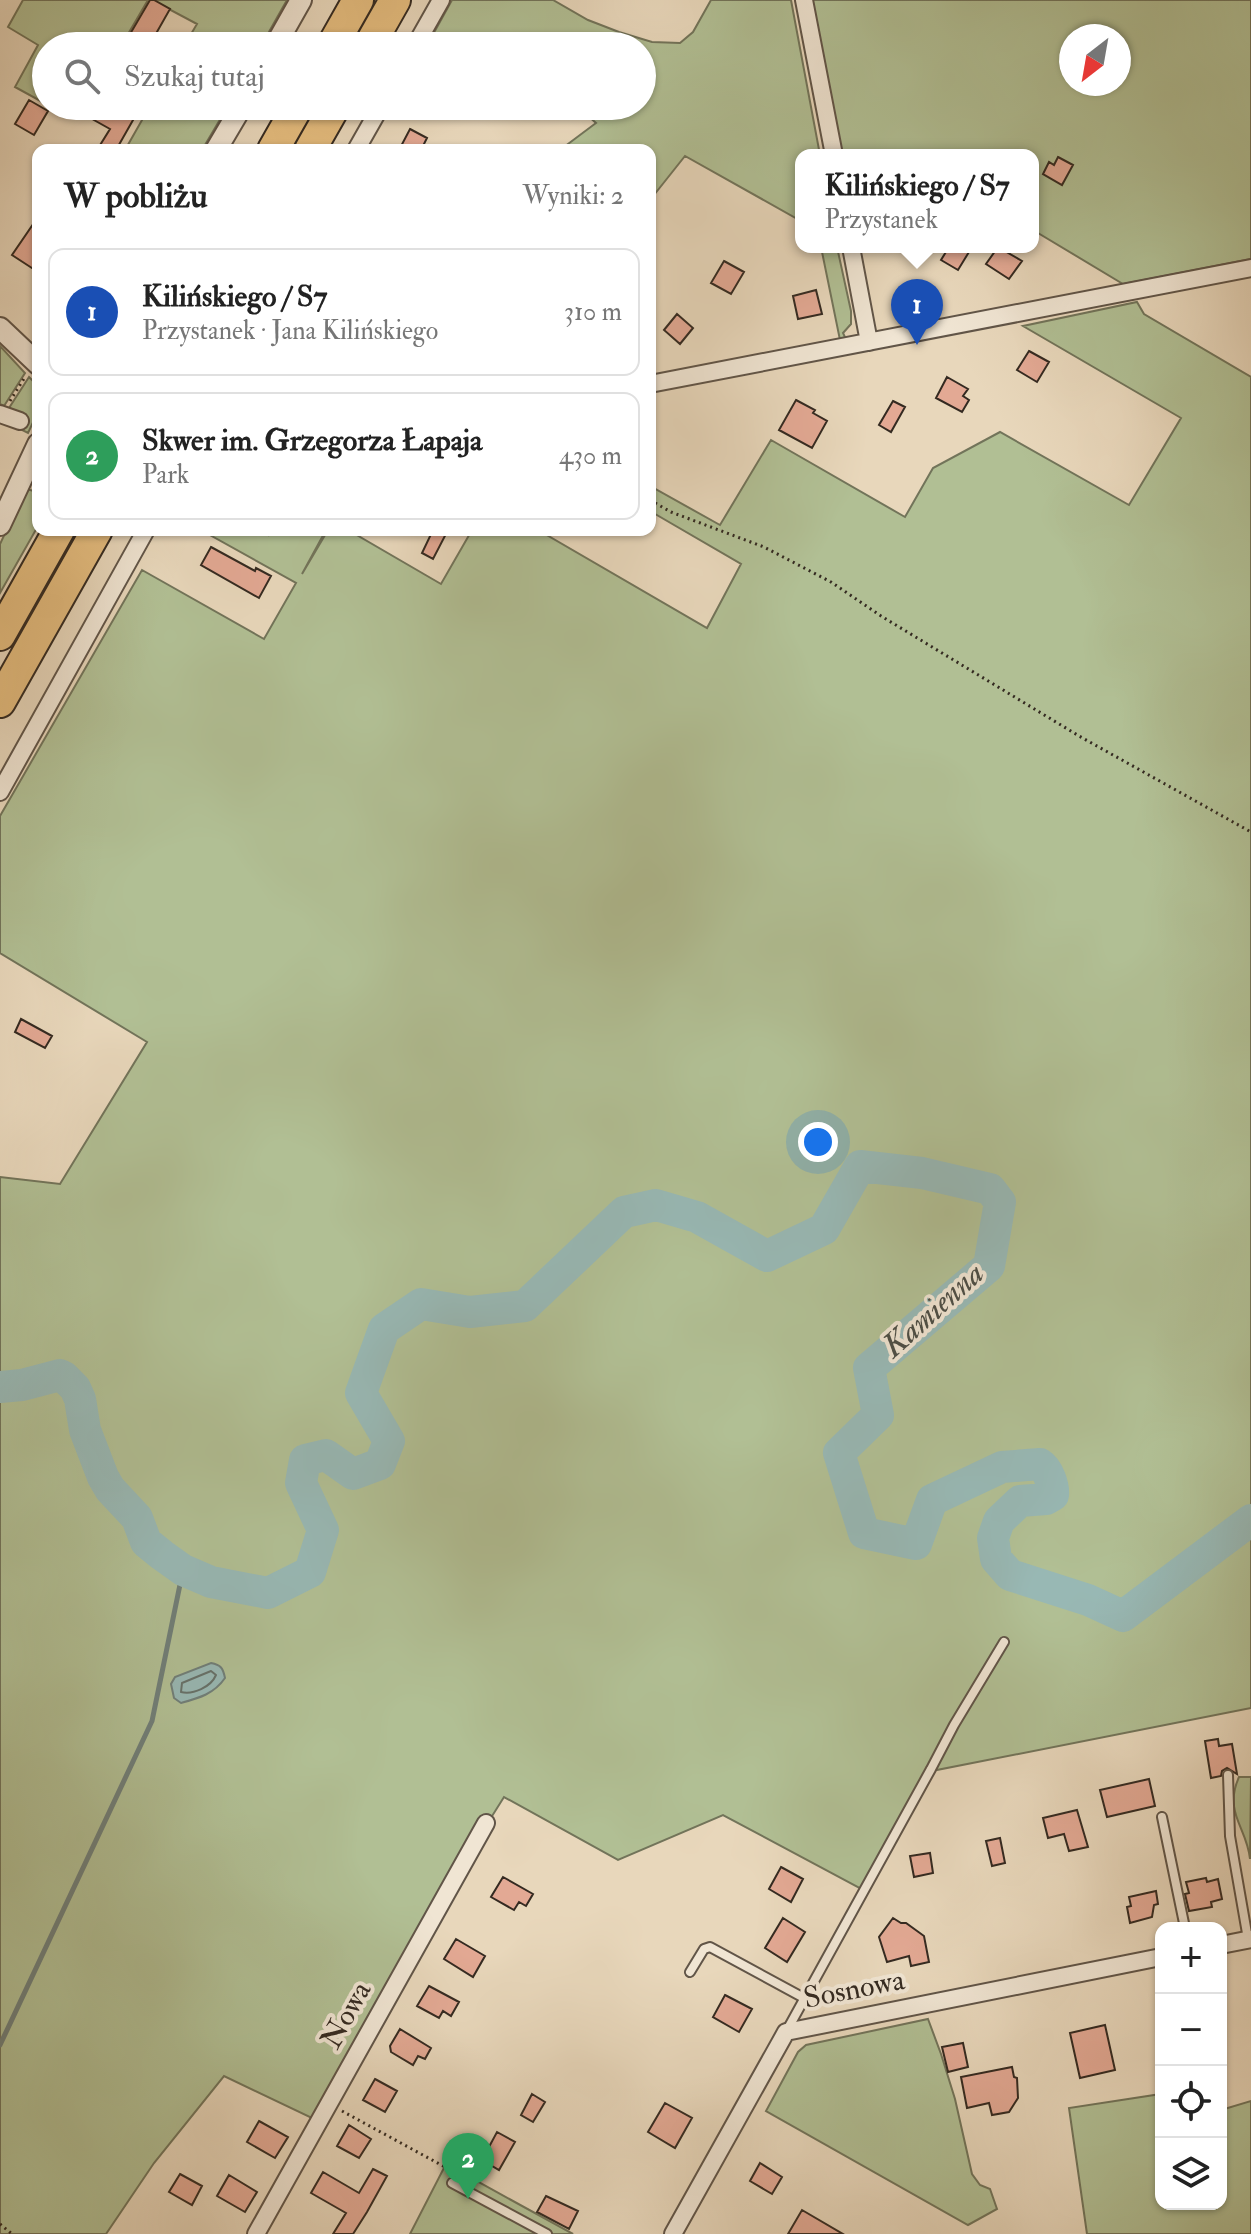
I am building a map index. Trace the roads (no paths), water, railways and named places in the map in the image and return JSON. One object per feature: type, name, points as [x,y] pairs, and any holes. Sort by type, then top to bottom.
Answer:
[{"type":"highway","points":[[340,32],[358,0]]},
{"type":"highway","points":[[377,32],[395,0]]},
{"type":"highway","points":[[276,144],[290,120]]},
{"type":"highway","points":[[313,144],[327,120]]},
{"type":"highway","points":[[0,635],[56,536]]},
{"type":"highway","points":[[0,702],[94,536]]},
{"type":"street","points":[[283,32],[301,0]]},
{"type":"street","points":[[423,32],[441,0]]},
{"type":"street","points":[[804,0],[833,149]]},
{"type":"street","points":[[220,144],[234,120]]},
{"type":"street","points":[[359,144],[373,120]]},
{"type":"street","points":[[852,253],[869,342]]},
{"type":"street","points":[[656,383],[1251,268]]},
{"type":"street","points":[[0,328],[32,367]]},
{"type":"street","points":[[1,414],[20,421]]},
{"type":"street","points":[[0,525],[32,457]]},
{"type":"street","points":[[0,792],[143,536]]},
{"type":"street","name":"Nowa","points":[[256,2234],[486,1823]]},
{"type":"street","points":[[1227,1944],[1249,1939]]},
{"type":"street","name":"Sosnowa","points":[[673,2234],[786,2032],[1155,1958]]},
{"type":"lane","points":[[786,2032],[954,1725],[1004,1642]]},
{"type":"lane","points":[[1228,1775],[1230,1836],[1249,1939]]},
{"type":"lane","points":[[1162,1817],[1184,1922]]},
{"type":"lane","points":[[690,1972],[704,1949],[710,1947],[804,1998]]},
{"type":"lane","points":[[452,2183],[547,2234]]},
{"type":"water","points":[[211,1663],[221,1668],[225,1678],[216,1688],[181,1703],[174,1698],[171,1684],[175,1677]]},
{"type":"waterway","name":"Kamienna","points":[[0,1387],[60,1375],[64,1377],[75,1388],[80,1399],[85,1430],[103,1477],[137,1518],[146,1542],[183,1570],[211,1582],[268,1593],[310,1572],[323,1530],[301,1483],[305,1460],[326,1455],[353,1474],[380,1464],[389,1441],[361,1393],[384,1329],[421,1304],[470,1312],[525,1306],[624,1212],[656,1205],[697,1217],[767,1256],[824,1229],[860,1166],[922,1173],[990,1189],[1000,1202],[989,1266],[869,1368],[878,1415],[839,1453],[864,1533],[916,1544],[932,1500],[1002,1467],[1040,1464],[1050,1478],[1053,1495],[1046,1499],[1020,1501],[999,1521],[993,1538],[996,1559],[1010,1575],[1088,1600],[1123,1616],[1251,1520]]},
{"type":"waterway","points":[[0,2045],[152,1721],[183,1570]]},
{"type":"place","name":"Kilińskiego / S7","points":[[917,345]]},
{"type":"place","name":"Skwer im. Grzegorza Łapaja","points":[[468,2199]]}]
